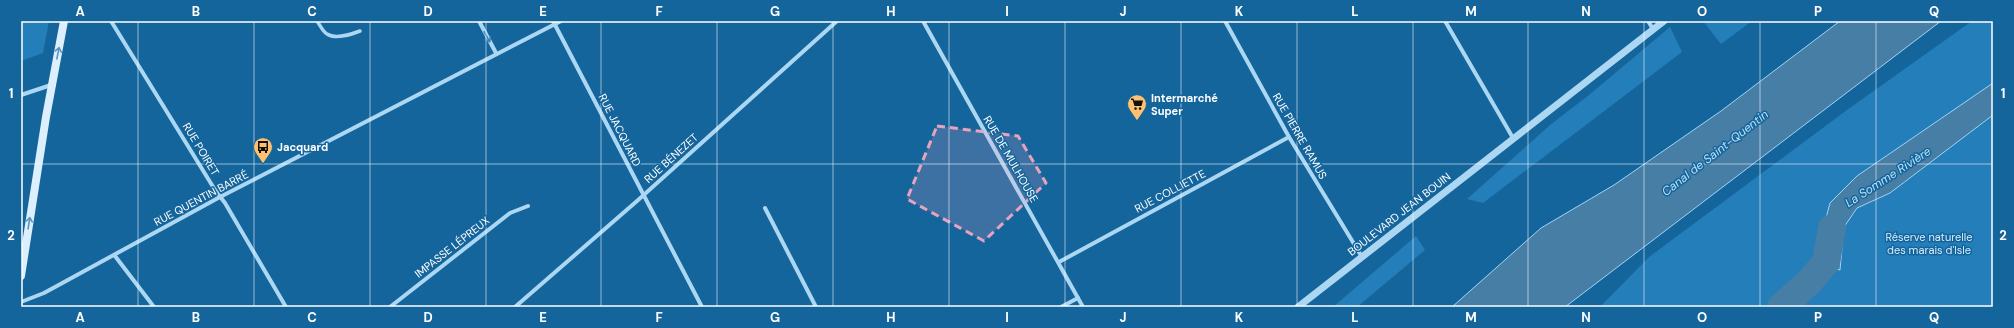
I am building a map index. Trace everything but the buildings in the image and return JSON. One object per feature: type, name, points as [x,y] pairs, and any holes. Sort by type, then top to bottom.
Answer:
[{"type":"main road","points":[[21,276],[64,21]]},
{"type":"street","name":"RUE POIRET","points":[[111,21],[286,307]]},
{"type":"street","points":[[317,21],[327,34],[334,36],[352,34],[360,31]]},
{"type":"street","points":[[479,21],[496,53]]},
{"type":"street","name":"RUE QUENTIN BARRÉ","points":[[21,302],[44,293],[115,256],[220,197],[327,143],[554,23],[561,21]]},
{"type":"street","name":"RUE BÉNEZET","points":[[515,307],[837,21]]},
{"type":"street","name":"RUE DE MULHOUSE","points":[[923,21],[1083,307]]},
{"type":"street","name":"RUE PIERRE RAMUS","points":[[1225,21],[1289,137],[1362,257]]},
{"type":"street","points":[[1446,21],[1513,138]]},
{"type":"street","points":[[1648,21],[1653,29]]},
{"type":"street","name":"BOULEVARD JEAN BOUIN","points":[[1298,307],[1664,21]]},
{"type":"street","name":"RUE JACQUARD","points":[[554,23],[702,307]]},
{"type":"street","points":[[21,95],[52,85]]},
{"type":"street","name":"RUE COLLIETTE","points":[[1059,262],[1289,137]]},
{"type":"street","name":"IMPASSE LÉPREUX","points":[[390,307],[510,213],[528,206]]},
{"type":"street","points":[[766,208],[816,307]]},
{"type":"street","points":[[115,256],[154,307]]},
{"type":"street","points":[[1061,307],[1078,298]]},
{"type":"highlighted area","points":[[937,126],[1018,136],[1046,183],[984,241],[907,199]]},
{"type":"green space","points":[[21,21],[49,21],[43,53],[21,61]]},
{"type":"green space","points":[[1703,21],[1752,21],[1721,44]]},
{"type":"green space","name":"Réserve naturelle des marais d'Isle","points":[[1972,21],[1993,21],[1993,83],[1857,176],[1830,203],[1814,263],[1843,241],[1844,227],[1857,208],[1890,193],[1993,115],[1993,307],[1600,307],[1649,257],[1847,110]]},
{"type":"green space","points":[[1670,27],[1682,52],[1483,203],[1467,199],[1550,125],[1589,95]]},
{"type":"green space","points":[[1416,236],[1425,250],[1357,307],[1333,307]]},
{"type":"water","name":"Canal de Saint-Quentin","points":[[1840,21],[1941,21],[1565,307],[1452,307],[1541,228],[1614,185],[1721,111]]},
{"type":"water","points":[[1993,83],[1993,115],[1890,193],[1857,208],[1844,227],[1840,270],[1814,263],[1830,203],[1857,176]]},
{"type":"waterway","name":"La Somme Rivière","points":[[1781,307],[1809,282],[1826,262],[1832,228]]},
{"type":"place","name":"Intermarché Super","points":[[1137,121]]},
{"type":"place","name":"Jacquard","points":[[263,164]]}]
